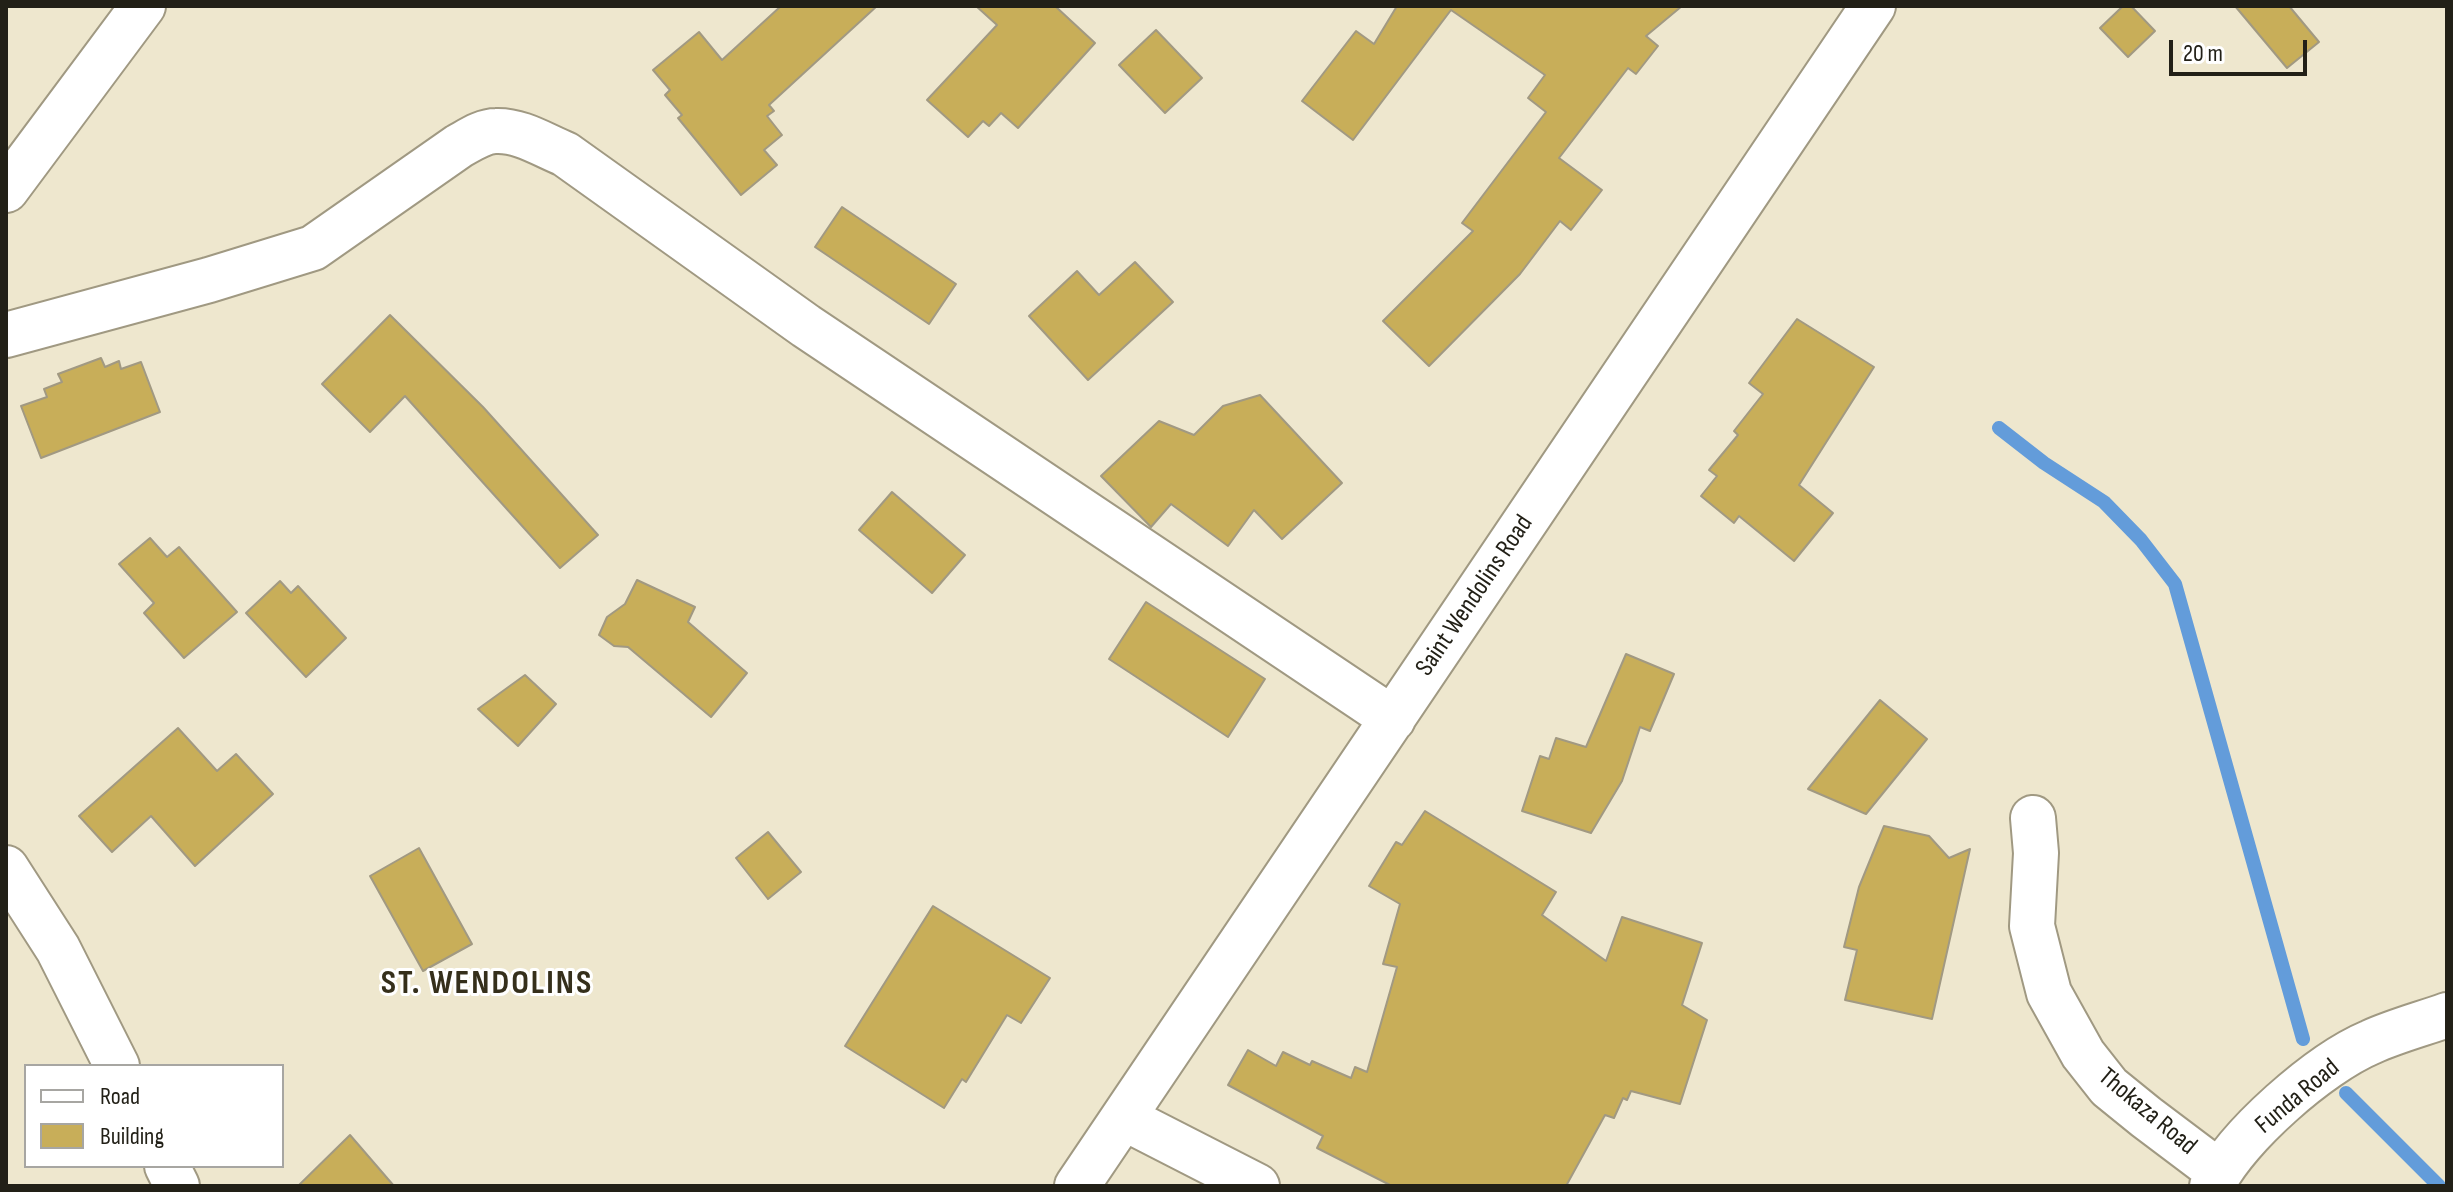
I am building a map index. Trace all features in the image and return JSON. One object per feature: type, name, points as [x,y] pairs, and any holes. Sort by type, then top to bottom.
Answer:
[{"type":"street","points":[[6,190],[143,6]]},
{"type":"street","name":"Saint Wendolins Road","points":[[1077,1186],[1393,719],[1859,11]]},
{"type":"street","points":[[6,335],[209,280],[313,248],[459,146],[496,131],[523,135],[565,154],[806,326],[1393,719]]},
{"type":"street","name":"Thokaza Road","points":[[2033,818],[2036,853],[2032,926],[2049,993],[2083,1054],[2109,1087],[2216,1179]]},
{"type":"street","points":[[6,868],[58,949],[116,1064]]},
{"type":"street","name":"Funda Road","points":[[2216,1179],[2270,1114],[2318,1073],[2369,1043],[2447,1015]]},
{"type":"street","points":[[1124,1118],[1257,1186]]},
{"type":"street","points":[[168,1168],[177,1186]]},
{"type":"building","points":[[781,6],[877,6],[769,105],[774,111],[767,116],[782,135],[764,150],[777,165],[741,195],[678,118],[682,115],[665,95],[670,90],[653,70],[699,32],[722,60]]},
{"type":"building","points":[[976,6],[1055,6],[1095,43],[1018,128],[1001,113],[989,126],[983,121],[968,137],[927,100],[997,25]]},
{"type":"building","points":[[1397,6],[1682,6],[1646,36],[1658,46],[1636,74],[1628,68],[1559,158],[1602,190],[1571,230],[1560,221],[1520,274],[1429,366],[1383,321],[1473,231],[1462,223],[1546,112],[1528,98],[1545,75],[1451,10],[1353,140],[1302,101],[1356,31],[1374,44]]},
{"type":"building","points":[[2123,6],[2131,6],[2155,31],[2128,57],[2100,28]]},
{"type":"building","points":[[2235,6],[2289,6],[2319,42],[2287,68]]},
{"type":"building","points":[[1156,30],[1202,78],[1165,113],[1119,65]]},
{"type":"building","points":[[842,207],[956,284],[929,324],[815,247]]},
{"type":"building","points":[[1135,262],[1173,302],[1088,380],[1029,316],[1077,271],[1099,295]]},
{"type":"building","points":[[390,315],[483,407],[598,535],[560,568],[405,396],[370,432],[322,384]]},
{"type":"building","points":[[1797,319],[1874,367],[1799,485],[1833,513],[1794,561],[1739,516],[1734,523],[1701,496],[1717,476],[1709,470],[1738,435],[1734,431],[1763,394],[1749,383]]},
{"type":"building","points":[[101,358],[105,367],[119,361],[121,369],[141,362],[160,412],[41,458],[21,406],[47,397],[44,389],[62,382],[58,374]]},
{"type":"building","points":[[1260,395],[1342,483],[1282,539],[1254,510],[1228,546],[1171,504],[1151,527],[1101,476],[1159,421],[1194,435],[1223,406]]},
{"type":"building","points":[[892,492],[965,555],[932,593],[859,530]]},
{"type":"building","points":[[150,538],[167,557],[179,547],[237,612],[184,658],[144,613],[154,603],[119,564]]},
{"type":"building","points":[[637,580],[695,607],[688,622],[747,673],[711,717],[628,647],[614,646],[599,635],[607,617],[625,604]]},
{"type":"building","points":[[280,581],[291,593],[298,586],[346,638],[306,677],[246,613]]},
{"type":"building","points":[[1146,602],[1265,679],[1228,737],[1109,659]]},
{"type":"building","points":[[1626,654],[1674,674],[1650,731],[1640,727],[1622,781],[1591,833],[1522,811],[1540,756],[1549,759],[1556,738],[1586,747]]},
{"type":"building","points":[[525,675],[556,704],[518,746],[478,709]]},
{"type":"building","points":[[1880,700],[1927,739],[1866,814],[1808,789]]},
{"type":"building","points":[[178,728],[217,771],[236,754],[273,794],[195,866],[151,816],[112,852],[79,816]]},
{"type":"building","points":[[1425,811],[1556,892],[1542,915],[1606,961],[1622,917],[1702,943],[1682,1005],[1707,1020],[1680,1104],[1631,1091],[1627,1100],[1623,1098],[1614,1118],[1605,1115],[1566,1186],[1392,1186],[1317,1148],[1323,1136],[1228,1085],[1248,1050],[1276,1066],[1283,1052],[1310,1065],[1312,1061],[1351,1078],[1355,1067],[1367,1072],[1397,967],[1383,964],[1400,904],[1369,886],[1396,842],[1402,845]]},
{"type":"building","points":[[1884,826],[1929,836],[1949,858],[1970,849],[1932,1019],[1845,1000],[1857,950],[1844,947],[1859,887]]},
{"type":"building","points":[[768,832],[801,872],[768,899],[736,858]]},
{"type":"building","points":[[419,848],[472,944],[423,971],[370,876]]},
{"type":"building","points":[[933,906],[1050,978],[1021,1023],[1007,1015],[966,1082],[962,1079],[944,1108],[845,1046]]},
{"type":"building","points":[[350,1135],[394,1186],[298,1186]]},
{"type":"waterway","points":[[1999,428],[2044,463],[2104,502],[2141,540],[2175,584],[2303,1039]]},
{"type":"waterway","points":[[2346,1093],[2439,1186]]},
{"type":"district","name":"ST. WENDOLINS","points":[[487,984]]}]
